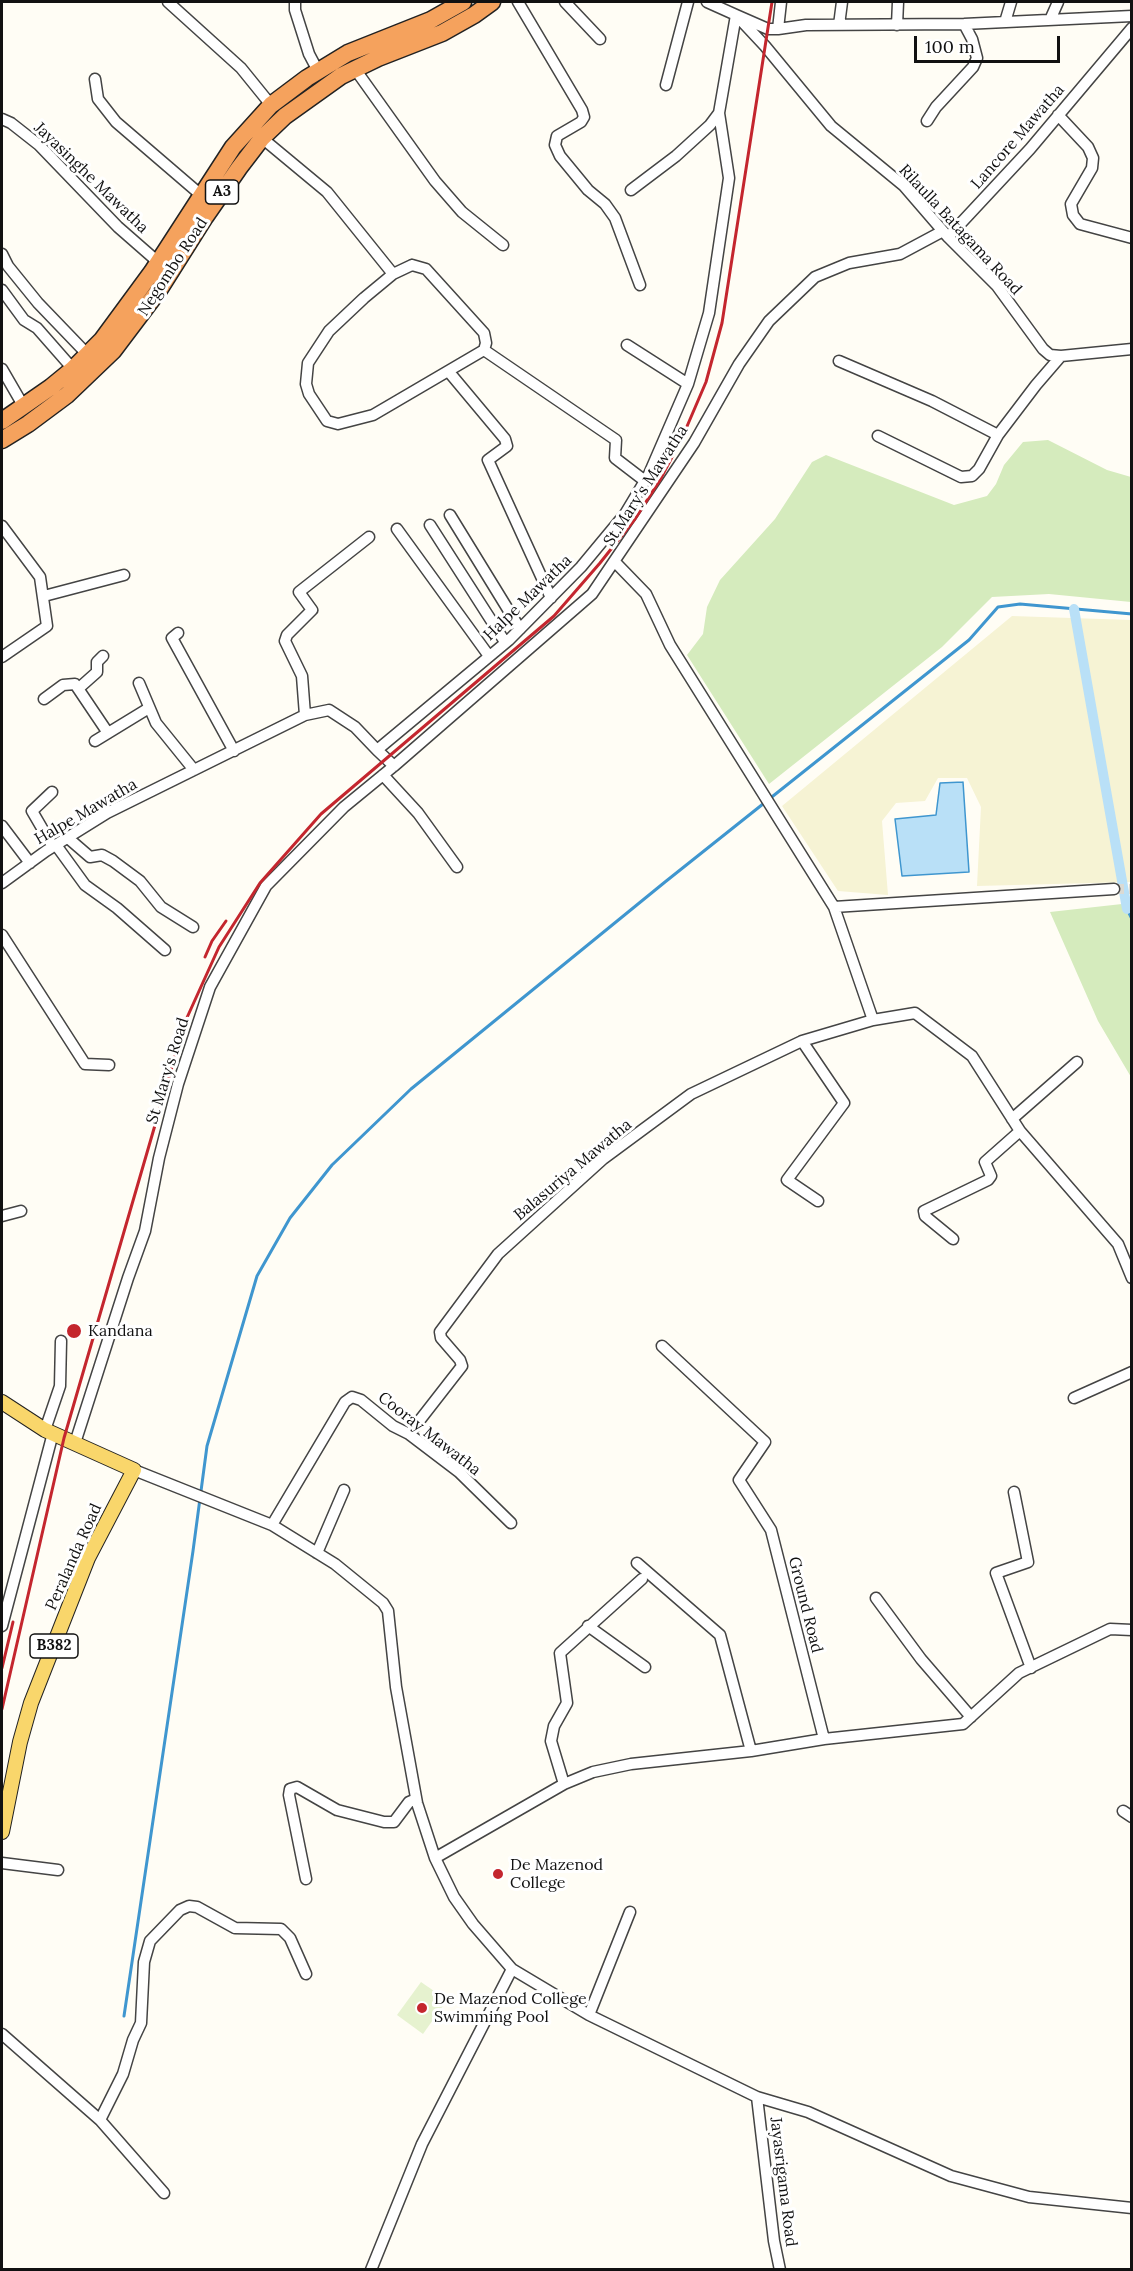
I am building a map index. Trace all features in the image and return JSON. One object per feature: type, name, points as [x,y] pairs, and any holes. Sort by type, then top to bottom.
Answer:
[{"type":"highway","name":"Negombo Road","points":[[2,421],[73,369],[124,313],[233,147],[271,105],[318,71],[368,44],[431,20],[463,2]]},
{"type":"highway","name":"Negombo Road","points":[[2,440],[67,395],[113,351],[153,299],[205,217],[262,138],[285,116],[312,95],[355,69],[442,33],[492,2]]},
{"type":"main road","points":[[2,1402],[49,1432],[134,1470]]},
{"type":"main road","name":"Peralanda Road","points":[[2,1832],[20,1742],[31,1703],[88,1558],[134,1470]]},
{"type":"street","points":[[168,2],[241,68],[271,105]]},
{"type":"street","points":[[295,2],[295,10],[309,54],[318,71]]},
{"type":"street","points":[[518,2],[584,117],[581,122],[557,136],[555,146],[560,156],[588,190],[606,204],[615,218],[640,285]]},
{"type":"street","points":[[566,2],[600,39]]},
{"type":"street","points":[[666,85],[688,2]]},
{"type":"street","name":"Rilaulla Batagama Road","points":[[706,2],[736,15],[765,46],[831,126],[904,186],[946,234],[997,286],[1044,350],[1050,355],[1061,356]]},
{"type":"street","points":[[778,29],[781,2]]},
{"type":"street","points":[[839,25],[842,2]]},
{"type":"street","points":[[897,25],[898,2]]},
{"type":"street","points":[[1005,22],[1011,2]]},
{"type":"street","points":[[1050,20],[1058,2]]},
{"type":"street","points":[[736,15],[768,29],[806,25],[964,24],[1131,16]]},
{"type":"street","name":"Halpe Mawatha","points":[[2,883],[107,813],[306,716],[329,710],[355,727],[377,750],[506,642],[581,567],[625,514],[645,481],[667,437],[688,384],[709,313],[729,178],[719,113],[736,15]]},
{"type":"street","points":[[927,121],[936,107],[973,67],[978,58],[964,24]]},
{"type":"street","name":"Lancore Mawatha","points":[[946,234],[1058,115],[1131,28]]},
{"type":"street","points":[[355,69],[435,180],[462,212],[503,245]]},
{"type":"street","points":[[95,79],[98,99],[116,122],[201,195]]},
{"type":"street","points":[[631,190],[676,156],[710,125],[719,113]]},
{"type":"street","points":[[1058,115],[1088,147],[1093,158],[1092,168],[1071,204],[1073,215],[1080,224],[1131,238]]},
{"type":"street","name":"Jayasinghe Mawatha","points":[[2,120],[11,123],[39,145],[118,227],[158,262]]},
{"type":"street","points":[[262,138],[327,192],[393,273]]},
{"type":"street","name":"St.Mary's Mawatha","points":[[394,766],[592,594],[694,443],[739,363],[769,321],[815,278],[849,263],[900,254],[946,234]]},
{"type":"street","points":[[2,254],[8,266],[38,303],[87,355]]},
{"type":"street","points":[[412,265],[426,269],[484,333],[486,343],[484,350],[373,415],[338,424],[327,422],[309,394],[306,384],[308,363],[329,332],[393,273],[412,265]]},
{"type":"street","points":[[2,290],[24,320],[37,328],[73,369]]},
{"type":"street","points":[[627,345],[688,384]]},
{"type":"street","points":[[878,436],[961,477],[972,476],[979,469],[998,435],[1061,356],[1131,349]]},
{"type":"street","points":[[484,350],[616,440],[615,458],[645,481]]},
{"type":"street","points":[[839,361],[932,401],[998,435]]},
{"type":"street","points":[[2,369],[24,407]]},
{"type":"street","points":[[449,372],[505,439],[507,446],[488,460],[550,598]]},
{"type":"street","points":[[450,515],[520,628]]},
{"type":"street","points":[[430,525],[506,642]]},
{"type":"street","points":[[2,526],[40,577],[47,626],[2,657]]},
{"type":"street","points":[[397,529],[489,656]]},
{"type":"street","points":[[306,716],[303,676],[285,641],[287,634],[312,610],[299,592],[369,537]]},
{"type":"street","points":[[615,562],[646,594],[670,645],[834,907],[873,1020]]},
{"type":"street","points":[[44,596],[124,574]]},
{"type":"street","points":[[178,633],[172,638],[234,751]]},
{"type":"street","points":[[79,688],[98,672],[97,662],[103,656]]},
{"type":"street","points":[[139,683],[156,723],[194,770]]},
{"type":"street","points":[[44,699],[63,685],[75,684],[108,733]]},
{"type":"street","points":[[95,741],[149,708]]},
{"type":"street","points":[[377,750],[394,766]]},
{"type":"street","name":"St Mary's Road","points":[[75,1443],[145,1231],[159,1158],[178,1084],[210,987],[266,886],[344,807],[394,766]]},
{"type":"street","points":[[383,775],[418,813],[457,867]]},
{"type":"street","points":[[52,792],[32,811],[55,846],[85,885],[117,908],[165,950]]},
{"type":"street","points":[[2,826],[30,863]]},
{"type":"street","points":[[68,838],[90,857],[102,855],[113,861],[140,881],[161,907],[193,927]]},
{"type":"street","points":[[834,907],[1114,889]]},
{"type":"street","points":[[2,935],[85,1064],[109,1065]]},
{"type":"street","name":"Balasuriya Mawatha","points":[[409,1434],[462,1366],[460,1360],[441,1338],[440,1332],[498,1254],[603,1160],[691,1094],[802,1041],[873,1020],[915,1013],[972,1056],[1020,1131],[1118,1244],[1131,1278]]},
{"type":"street","points":[[802,1041],[844,1104],[787,1180],[818,1201]]},
{"type":"street","points":[[1012,1119],[1077,1062]]},
{"type":"street","points":[[954,1239],[925,1216],[924,1212],[988,1180],[991,1176],[985,1162],[1020,1131]]},
{"type":"street","points":[[2,1216],[21,1211]]},
{"type":"street","points":[[2,1626],[60,1386],[61,1341]]},
{"type":"street","name":"Ground Road","points":[[662,1346],[765,1442],[739,1480],[771,1530],[824,1739]]},
{"type":"street","points":[[1074,1398],[1131,1372]]},
{"type":"street","name":"Cooray Mawatha","points":[[272,1525],[345,1402],[352,1397],[361,1400],[393,1426],[409,1434],[459,1472],[511,1523]]},
{"type":"street","points":[[134,1470],[272,1525],[335,1564],[376,1597],[388,1611],[396,1688],[416,1799],[435,1858],[454,1897],[466,1915],[512,1969],[590,2015],[757,2097],[808,2112],[951,2176],[1029,2197],[1131,2208]]},
{"type":"street","points":[[317,1553],[344,1490]]},
{"type":"street","points":[[1014,1492],[1028,1562],[996,1573],[1030,1668]]},
{"type":"street","points":[[637,1563],[720,1635],[751,1751]]},
{"type":"street","points":[[564,1784],[551,1741],[554,1726],[567,1703],[560,1653],[642,1579]]},
{"type":"street","points":[[876,1598],[921,1659],[971,1717]]},
{"type":"street","points":[[588,1626],[645,1667]]},
{"type":"street","points":[[435,1858],[564,1784],[593,1772],[631,1764],[963,1724],[1019,1673],[1110,1629],[1131,1630]]},
{"type":"street","points":[[306,1879],[289,1795],[290,1789],[297,1787],[337,1810],[384,1822],[394,1822],[409,1802],[416,1799]]},
{"type":"street","points":[[2,1863],[58,1870]]},
{"type":"street","points":[[100,2120],[123,2074],[133,2040],[141,2023],[144,1962],[150,1941],[180,1910],[189,1906],[197,1907],[235,1928],[282,1929],[290,1938],[306,1974]]},
{"type":"street","points":[[590,2015],[630,1912]]},
{"type":"street","points":[[371,2270],[422,2144],[512,1969]]},
{"type":"street","points":[[2,2034],[100,2120],[164,2193]]},
{"type":"street","name":"Jayasrigama Road","points":[[757,2097],[774,2241],[780,2270]]},
{"type":"shaded area","points":[[1012,616],[1131,620],[1131,882],[977,886],[981,807],[967,778],[938,778],[925,801],[896,803],[882,821],[888,895],[838,891],[782,806]]},
{"type":"green space","points":[[1048,440],[1107,470],[1131,477],[1131,602],[1049,594],[992,597],[942,647],[769,784],[687,655],[703,634],[707,607],[720,580],[775,519],[812,462],[826,455],[954,505],[987,496],[996,484],[1004,465],[1023,442]]},
{"type":"green space","points":[[1132,903],[1131,1077],[1098,1021],[1050,912]]},
{"type":"green space","name":"De Mazenod College Swimming Pool","points":[[421,1982],[447,2000],[423,2034],[397,2015]]},
{"type":"water","points":[[963,782],[969,872],[902,876],[895,819],[936,815],[940,783]]},
{"type":"waterway","points":[[124,2016],[207,1446],[257,1276],[290,1218],[332,1165],[411,1089],[665,882],[969,640],[998,607],[1020,604],[1132,614]]},
{"type":"waterway","points":[[1074,609],[1127,909]]},
{"type":"waterway","points":[[1127,909],[1132,919]]},
{"type":"tunnel","points":[[1114,889],[1132,889]]},
{"type":"railway","points":[[2,1709],[64,1438],[185,1022],[219,947],[260,883],[321,814],[554,616],[635,519],[660,480],[682,438],[706,382],[722,323],[772,2]]},
{"type":"railway","points":[[205,957],[212,941],[226,921]]},
{"type":"railway","points":[[2,1668],[13,1622]]},
{"type":"place","name":"Kandana","points":[[74,1331]]},
{"type":"place","name":"De Mazenod College","points":[[498,1874]]},
{"type":"place","name":"De Mazenod College Swimming Pool","points":[[422,2008]]}]
